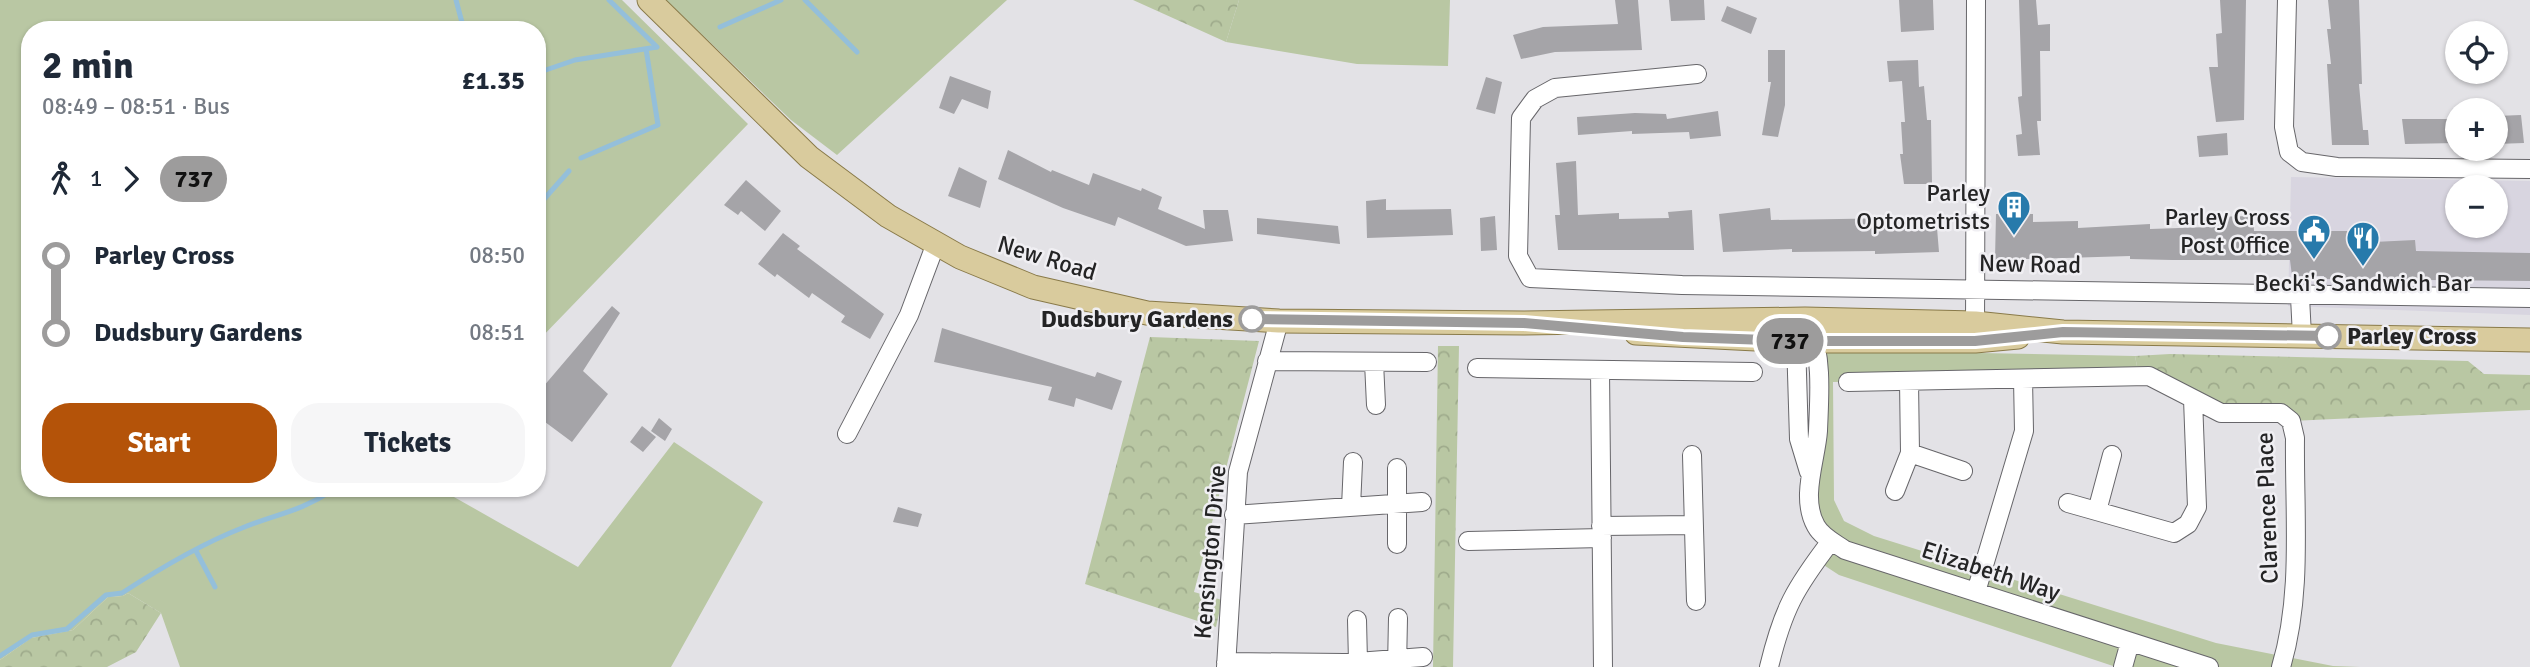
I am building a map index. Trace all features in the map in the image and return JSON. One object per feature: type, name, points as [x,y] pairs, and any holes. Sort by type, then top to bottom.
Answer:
[{"type":"main road","name":"New Road","points":[[649,0],[809,156],[888,216],[960,257],[1033,287],[1134,310],[1279,321],[1524,323],[1805,319],[1975,332]]},
{"type":"main road","name":"New Road","points":[[1524,323],[1683,337],[1806,341],[1975,332],[2530,340]]},
{"type":"main road","name":"New Road","points":[[2302,336],[2416,324],[2530,324]]},
{"type":"street","points":[[1975,332],[1976,0]]},
{"type":"street","points":[[2287,0],[2284,127],[2289,152],[2302,162],[2337,167],[2530,169]]},
{"type":"street","name":"New Road","points":[[1697,74],[1555,88],[1535,99],[1521,118],[1518,256],[1530,278],[1682,285],[2530,298]]},
{"type":"street","points":[[847,434],[909,315],[936,243]]},
{"type":"street","points":[[2300,296],[2302,336]]},
{"type":"street","points":[[1769,667],[1779,625],[1797,585],[1831,541],[1814,523],[1810,475],[1818,432],[1805,319]]},
{"type":"street","name":"Kensington Drive","points":[[1226,664],[1238,472],[1279,321]]},
{"type":"street","points":[[1267,361],[1427,362]]},
{"type":"street","points":[[1374,362],[1376,405]]},
{"type":"street","points":[[1477,369],[1753,372]]},
{"type":"street","points":[[1600,370],[1603,667]]},
{"type":"street","name":"Clarence Place","points":[[1848,382],[2148,376],[2221,413],[2281,413],[2291,421],[2295,438],[2294,600],[2289,641],[2281,667]]},
{"type":"street","points":[[1976,593],[2024,431],[2024,379]]},
{"type":"street","points":[[1895,491],[1910,453],[1909,381]]},
{"type":"street","points":[[2068,503],[2174,533],[2188,524],[2197,507],[2193,399]]},
{"type":"street","points":[[1910,453],[1963,471]]},
{"type":"street","points":[[1692,455],[1696,601]]},
{"type":"street","points":[[2097,511],[2112,455]]},
{"type":"street","points":[[1351,507],[1353,462]]},
{"type":"street","points":[[1397,468],[1397,544]]},
{"type":"street","points":[[1234,515],[1422,502]]},
{"type":"street","points":[[1468,541],[1694,525]]},
{"type":"street","name":"Elizabeth Way","points":[[1831,541],[1845,550],[2209,667]]},
{"type":"street","points":[[1397,663],[1398,618]]},
{"type":"street","points":[[1357,620],[1358,662]]},
{"type":"street","points":[[2123,667],[2130,642]]},
{"type":"street","points":[[1226,664],[1397,663],[1423,657]]},
{"type":"shaded area","points":[[2291,177],[2445,180],[2445,238],[2508,238],[2508,181],[2530,181],[2530,315],[2288,306]]},
{"type":"green space","points":[[0,0],[622,0],[748,124],[546,333],[546,21],[21,21],[21,497],[454,497],[578,567],[674,442],[763,502],[671,667],[180,667],[161,613],[128,593],[108,597],[73,630],[31,638],[0,660]]},
{"type":"green space","points":[[666,0],[1007,0],[837,155],[791,120]]},
{"type":"green space","points":[[1133,0],[1239,0],[1226,42]]},
{"type":"green space","points":[[1239,0],[1450,0],[1448,66],[1357,64],[1226,42]]},
{"type":"green space","points":[[1150,337],[1259,341],[1194,592],[1222,600],[1216,627],[1085,584]]},
{"type":"green space","points":[[1438,346],[1459,346],[1453,667],[1433,667]]},
{"type":"green space","points":[[1817,350],[2135,356],[2139,376],[1833,382],[1834,500],[1844,521],[1874,536],[2216,643],[2333,666],[2360,667],[2116,667],[1839,575],[1816,560],[1831,541],[1812,510]]},
{"type":"green space","points":[[2170,354],[2468,361],[2484,374],[2530,375],[2530,410],[2291,421],[2221,413],[2139,376],[2135,356]]},
{"type":"green space","points":[[128,593],[161,613],[136,652],[107,667],[0,667],[0,660],[31,638],[73,630],[108,597]]},
{"type":"building","points":[[1615,0],[1638,0],[1642,50],[1555,52],[1521,59],[1513,35],[1543,27],[1618,24]]},
{"type":"building","points":[[1669,0],[1704,0],[1705,20],[1671,21]]},
{"type":"building","points":[[1899,0],[1933,0],[1934,30],[1901,32]]},
{"type":"building","points":[[2019,0],[2036,0],[2038,25],[2050,24],[2050,51],[2040,51],[2041,121],[2037,121],[2040,155],[2018,156],[2016,135],[2022,134],[2018,97],[2022,96]]},
{"type":"building","points":[[2220,0],[2246,0],[2244,120],[2216,122],[2209,67],[2218,67],[2216,34],[2222,33]]},
{"type":"building","points":[[2328,0],[2359,0],[2362,84],[2359,84],[2363,130],[2368,130],[2369,145],[2332,145],[2327,64],[2331,64],[2327,29],[2331,29]]},
{"type":"building","points":[[1727,6],[1757,18],[1751,34],[1721,21]]},
{"type":"building","points":[[1768,50],[1785,50],[1785,105],[1778,137],[1762,135],[1771,82],[1768,82]]},
{"type":"building","points":[[1918,60],[1919,87],[1924,86],[1927,120],[1931,120],[1932,184],[1904,184],[1900,154],[1903,154],[1901,122],[1905,122],[1902,81],[1889,82],[1887,61]]},
{"type":"building","points":[[950,76],[991,91],[988,109],[962,99],[954,114],[939,108]]},
{"type":"building","points":[[1486,77],[1502,82],[1495,114],[1476,109]]},
{"type":"building","points":[[1718,111],[1721,136],[1690,139],[1689,132],[1632,134],[1632,131],[1578,135],[1577,117],[1635,113],[1666,114],[1667,119]]},
{"type":"building","points":[[2521,115],[2524,143],[2508,144],[2508,116]]},
{"type":"building","points":[[2402,119],[2445,119],[2445,143],[2405,144]]},
{"type":"building","points":[[2227,133],[2228,155],[2199,157],[2197,136]]},
{"type":"building","points":[[1008,150],[1051,172],[1052,170],[1089,185],[1093,173],[1141,191],[1142,188],[1162,197],[1158,209],[1205,229],[1203,210],[1228,210],[1233,241],[1186,246],[1118,217],[1115,226],[1063,208],[998,179]]},
{"type":"building","points":[[1576,161],[1578,215],[1619,213],[1619,219],[1669,218],[1668,212],[1692,210],[1694,250],[1558,250],[1555,215],[1560,215],[1556,163]]},
{"type":"building","points":[[959,167],[987,181],[980,208],[948,196]]},
{"type":"building","points":[[746,180],[781,211],[765,231],[741,211],[738,215],[724,205]]},
{"type":"building","points":[[1386,199],[1386,210],[1451,209],[1453,235],[1367,238],[1366,201]]},
{"type":"building","points":[[1770,208],[1771,220],[1900,218],[1901,229],[1937,228],[1939,252],[1875,254],[1875,251],[1792,252],[1792,249],[1723,252],[1719,214]]},
{"type":"building","points":[[1996,214],[2033,214],[2033,222],[2078,221],[2078,228],[2150,224],[2150,229],[2209,227],[2208,217],[2253,216],[2254,231],[2353,231],[2353,243],[2415,240],[2416,251],[2530,253],[2530,281],[2324,279],[2324,276],[2292,276],[2290,260],[2130,259],[2130,256],[1995,260]]},
{"type":"building","points":[[1495,216],[1497,250],[1481,251],[1480,218]]},
{"type":"building","points":[[1257,218],[1338,226],[1340,244],[1257,234]]},
{"type":"building","points":[[783,233],[800,246],[797,249],[884,314],[870,339],[841,322],[845,316],[812,293],[809,298],[777,274],[775,277],[758,264]]},
{"type":"building","points":[[612,306],[620,313],[583,371],[608,394],[572,442],[546,423],[546,383]]},
{"type":"building","points":[[942,328],[1095,377],[1097,372],[1122,381],[1112,410],[1076,398],[1074,407],[1048,400],[1052,387],[934,362]]},
{"type":"building","points":[[659,418],[672,429],[665,441],[651,431]]},
{"type":"building","points":[[642,426],[656,437],[643,452],[630,442]]},
{"type":"building","points":[[898,507],[922,514],[918,527],[893,522]]},
{"type":"waterway","points":[[456,0],[462,21]]},
{"type":"waterway","points":[[609,0],[657,47]]},
{"type":"waterway","points":[[720,27],[781,0]]},
{"type":"waterway","points":[[805,0],[857,52]]},
{"type":"waterway","points":[[546,70],[575,60],[657,47]]},
{"type":"waterway","points":[[581,158],[658,125],[646,49]]},
{"type":"waterway","points":[[546,197],[569,171]]},
{"type":"waterway","points":[[0,656],[32,635],[67,629],[106,595],[122,593],[165,566],[227,534],[322,497]]},
{"type":"waterway","points":[[196,551],[215,587]]},
{"type":"bus line","name":"737","points":[[1252,319],[1524,323],[1683,337],[1796,341],[1975,341],[2063,332],[2328,336]]},
{"type":"place","name":"Parley Optometrists","points":[[2014,237]]},
{"type":"place","name":"Parley Cross Post Office","points":[[2314,261]]},
{"type":"place","name":"Becki's Sandwich Bar","points":[[2363,268]]},
{"type":"place","name":"Dudsbury Gardens","points":[[1252,319]]},
{"type":"place","name":"Parley Cross","points":[[2328,336]]}]
